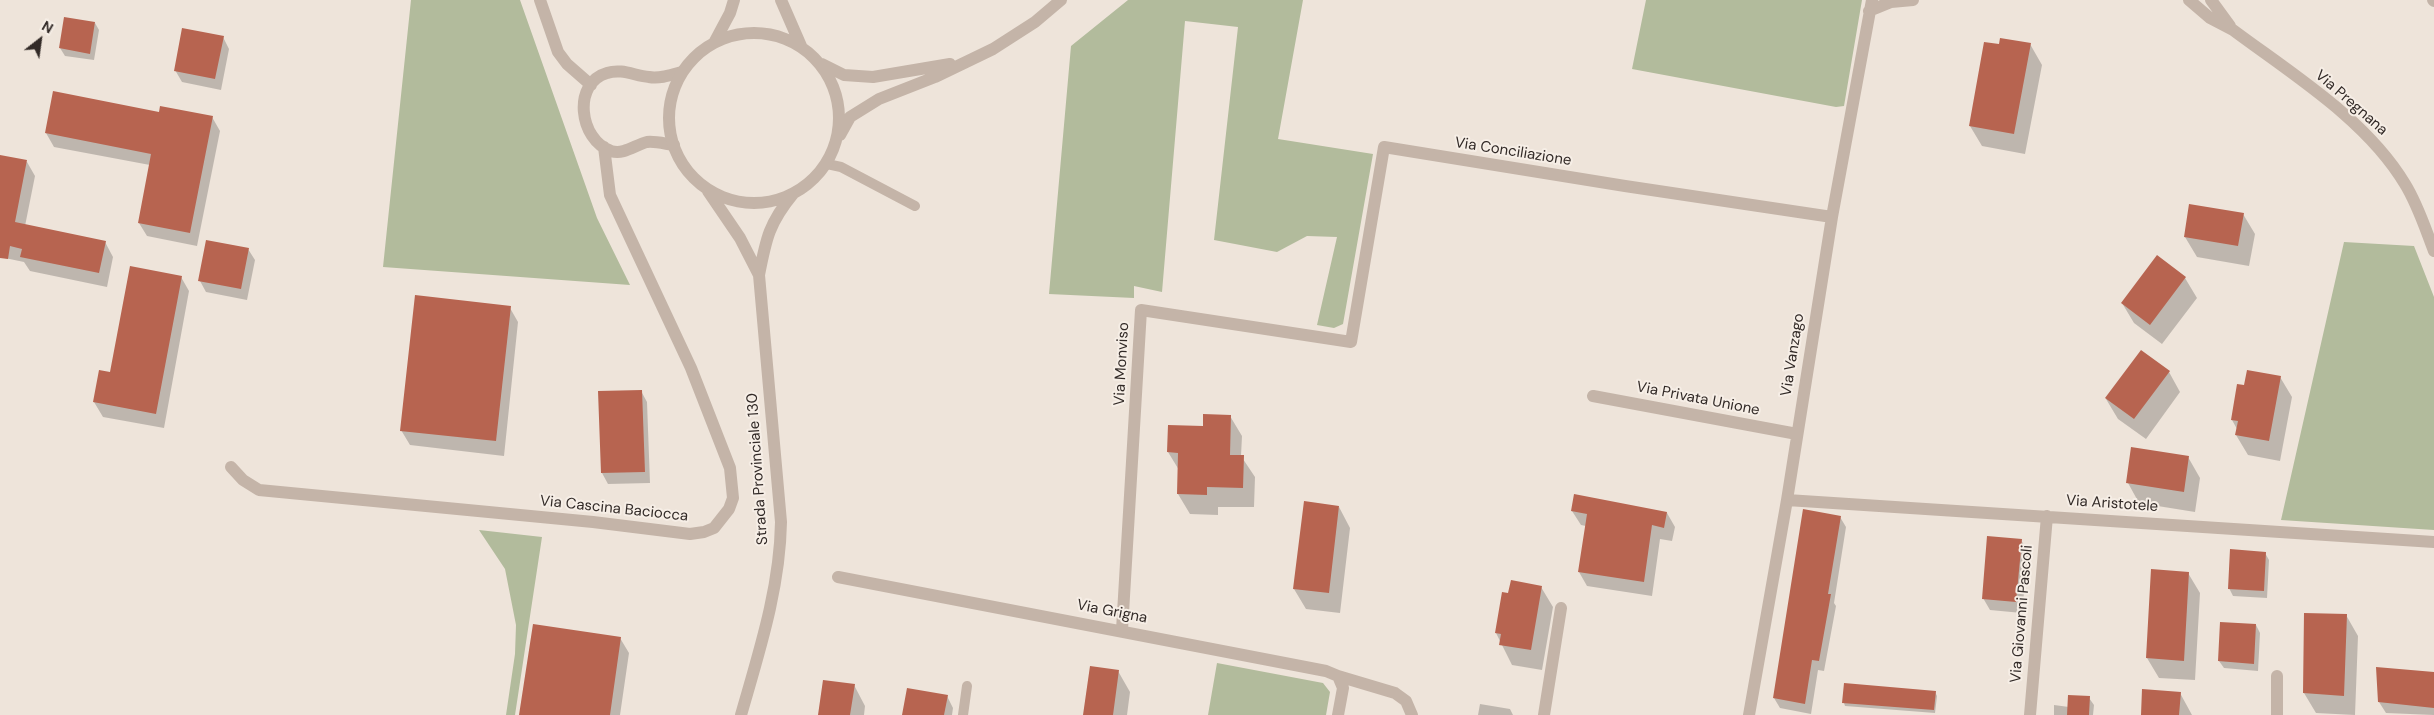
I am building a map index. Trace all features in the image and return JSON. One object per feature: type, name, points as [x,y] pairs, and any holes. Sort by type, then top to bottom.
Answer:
[{"type":"street","points":[[540,0],[558,52],[567,64],[591,85]]},
{"type":"street","points":[[714,43],[730,13],[734,0]]},
{"type":"street","points":[[781,0],[801,46]]},
{"type":"street","points":[[836,142],[840,121],[838,100],[832,81],[820,63],[801,46],[780,36],[758,32],[735,34],[714,43],[698,53],[682,72],[671,98],[669,114],[674,145],[681,161],[692,175],[705,186],[725,198],[748,202],[771,201],[793,194],[812,181],[826,164],[850,117],[879,99],[934,77],[1012,38],[1061,0]]},
{"type":"street","points":[[1870,5],[1890,1],[1913,0]]},
{"type":"street","name":"Via Pregnana","points":[[2189,0],[2210,18],[2233,30],[2313,90],[2368,138],[2405,184],[2419,212],[2434,251]]},
{"type":"street","name":"Via Pregnana","points":[[2211,0],[2214,7],[2233,30]]},
{"type":"street","name":"Via Vanzago","points":[[1749,715],[1787,500],[1832,217],[1870,5]]},
{"type":"street","points":[[820,63],[844,75],[873,77],[967,61]]},
{"type":"street","points":[[674,145],[649,142],[625,151],[616,152],[604,147],[587,129],[584,119],[584,103],[591,85],[606,73],[620,71],[650,78],[665,77],[682,72]]},
{"type":"street","name":"Via Cascina Baciocca","points":[[231,467],[243,480],[259,490],[593,522],[690,534],[714,528],[733,498],[730,468],[690,368],[619,219],[610,195],[604,147]]},
{"type":"street","name":"Via Conciliazione","points":[[1351,342],[1384,147],[1832,217]]},
{"type":"street","points":[[608,181],[616,162],[625,151]]},
{"type":"street","name":"Strada Provinciale 130","points":[[705,186],[723,211],[759,275]]},
{"type":"street","name":"Strada Provinciale 130","points":[[741,715],[766,627],[781,556],[781,522],[759,275],[767,235],[778,213],[793,194]]},
{"type":"street","name":"Via Monviso","points":[[1122,630],[1141,310],[1351,342]]},
{"type":"street","name":"Via Privata Unione","points":[[1593,396],[1797,434]]},
{"type":"street","name":"Via Aristotele","points":[[1787,500],[2434,542]]},
{"type":"street","name":"Via Giovanni Pascoli","points":[[2030,715],[2047,516]]},
{"type":"street","name":"Via Grigna","points":[[838,576],[1326,671],[1395,693],[1406,701],[1412,715]]},
{"type":"street","points":[[1544,715],[1561,608]]},
{"type":"street","points":[[1338,676],[1343,688],[1338,715]]},
{"type":"street","points":[[2277,715],[2278,676]]},
{"type":"lane","points":[[826,164],[841,167],[916,206]]},
{"type":"lane","points":[[963,715],[967,686]]},
{"type":"green space","points":[[411,0],[520,0],[597,218],[630,285],[383,267]]},
{"type":"green space","points":[[1128,0],[1303,0],[1278,139],[1373,154],[1343,324],[1334,328],[1317,325],[1337,237],[1307,236],[1277,252],[1214,240],[1238,27],[1185,21],[1162,292],[1134,286],[1134,298],[1049,294],[1071,46]]},
{"type":"green space","points":[[1646,0],[1862,0],[1844,106],[1836,107],[1632,69]]},
{"type":"green space","points":[[2344,242],[2414,246],[2434,297],[2434,530],[2281,520]]},
{"type":"green space","points":[[479,530],[542,537],[515,715],[506,715],[515,654],[516,625],[505,569]]},
{"type":"green space","points":[[1217,663],[1323,683],[1330,692],[1326,715],[1208,715]]},
{"type":"building","points":[[64,17],[95,22],[90,54],[59,48]]},
{"type":"building","points":[[182,28],[224,36],[215,79],[174,71]]},
{"type":"building","points":[[2000,38],[2031,43],[2014,134],[1969,126],[1984,42],[1999,44]]},
{"type":"building","points":[[53,91],[159,112],[160,106],[213,116],[190,233],[138,223],[151,154],[45,133]]},
{"type":"building","points":[[0,155],[27,160],[15,222],[106,241],[99,273],[20,257],[22,249],[10,246],[8,259],[0,258]]},
{"type":"building","points":[[2189,204],[2244,213],[2238,246],[2184,237]]},
{"type":"building","points":[[206,240],[249,248],[241,289],[198,281]]},
{"type":"building","points":[[2157,255],[2186,277],[2150,325],[2121,303]]},
{"type":"building","points":[[130,266],[182,276],[156,414],[93,402],[99,370],[110,372]]},
{"type":"building","points":[[415,295],[511,306],[496,441],[400,431]]},
{"type":"building","points":[[2141,350],[2170,371],[2134,419],[2105,398]]},
{"type":"building","points":[[2247,370],[2281,376],[2269,441],[2235,435],[2238,421],[2231,420],[2237,384],[2244,385]]},
{"type":"building","points":[[642,390],[645,472],[601,473],[598,391]]},
{"type":"building","points":[[1203,414],[1231,415],[1230,455],[1244,455],[1243,488],[1207,487],[1207,495],[1177,494],[1178,453],[1167,452],[1168,425],[1203,426]]},
{"type":"building","points":[[2131,447],[2189,456],[2184,492],[2126,483]]},
{"type":"building","points":[[1574,494],[1667,512],[1664,528],[1652,525],[1644,582],[1578,572],[1587,514],[1571,511]]},
{"type":"building","points":[[1304,501],[1339,506],[1329,593],[1293,589]]},
{"type":"building","points":[[1803,509],[1841,516],[1828,594],[1831,594],[1819,661],[1812,660],[1805,704],[1773,698]]},
{"type":"building","points":[[1987,536],[2022,539],[2016,602],[1982,599]]},
{"type":"building","points":[[2230,549],[2266,552],[2264,591],[2228,589]]},
{"type":"building","points":[[2151,569],[2189,572],[2184,661],[2146,658]]},
{"type":"building","points":[[1511,580],[1542,586],[1531,650],[1499,645],[1501,634],[1495,633],[1502,592],[1508,593]]},
{"type":"building","points":[[2304,613],[2347,614],[2344,696],[2303,693]]},
{"type":"building","points":[[2220,622],[2256,624],[2254,664],[2218,661]]},
{"type":"building","points":[[533,624],[621,637],[610,715],[519,715]]},
{"type":"building","points":[[1090,666],[1119,670],[1113,715],[1083,715]]},
{"type":"building","points":[[2376,667],[2434,672],[2434,708],[2378,702]]},
{"type":"building","points":[[823,680],[855,684],[850,715],[818,715]]},
{"type":"building","points":[[1844,683],[1936,691],[1934,710],[1842,703]]},
{"type":"building","points":[[907,688],[948,695],[944,715],[902,715]]},
{"type":"building","points":[[2142,689],[2181,692],[2179,715],[2141,715]]},
{"type":"building","points":[[2068,695],[2090,696],[2089,715],[2067,715]]}]
